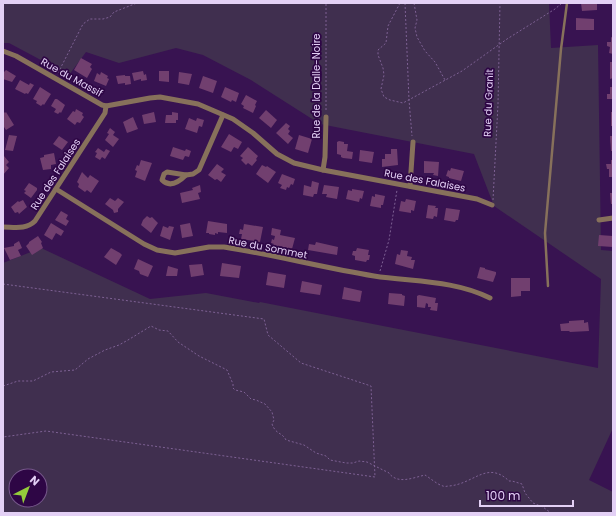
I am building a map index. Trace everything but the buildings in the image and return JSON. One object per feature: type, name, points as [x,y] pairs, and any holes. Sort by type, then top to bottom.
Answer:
[{"type":"street","name":"Rue du Massif","points":[[3,51],[8,52],[106,106],[150,98],[160,98],[198,104],[244,126],[282,158],[302,166],[354,175]]},
{"type":"street","name":"Rue des Falaises","points":[[3,227],[24,227],[31,225],[38,218],[105,113],[106,106]]},
{"type":"street","points":[[186,176],[193,174],[198,170],[223,115]]},
{"type":"street","name":"Rue de la Dalle-Noire","points":[[323,170],[325,157],[326,117]]},
{"type":"street","points":[[410,186],[413,142]]},
{"type":"street","name":"Rue des Falaises","points":[[354,175],[478,199],[492,204]]},
{"type":"street","name":"Rue du Sommet","points":[[56,189],[144,244],[161,251],[175,253],[209,247],[224,247],[372,275],[458,286],[490,298]]},
{"type":"street","points":[[599,220],[613,218]]},
{"type":"lane","points":[[548,286],[545,233],[561,49],[567,3]]},
{"type":"path","points":[[56,78],[83,24],[90,19],[103,19],[110,17],[114,12],[137,3]]},
{"type":"path","name":"Rue de la Dalle-Noire","points":[[326,3],[326,117]]},
{"type":"path","points":[[400,3],[388,26],[386,43],[378,50],[378,55],[383,68],[384,75],[381,89],[384,97],[403,103],[446,80],[475,62],[499,44],[556,9],[562,3]]},
{"type":"path","points":[[405,3],[409,100],[413,142]]},
{"type":"path","points":[[414,3],[416,37],[424,50],[435,62],[446,80]]},
{"type":"path","name":"Rue du Granit","points":[[492,204],[498,104],[500,3]]},
{"type":"path","points":[[380,271],[390,240],[398,183]]},
{"type":"path","points":[[3,284],[264,319],[268,335],[301,363],[371,386],[375,477],[46,431],[3,437]]},
{"type":"path","points":[[3,386],[18,381],[33,381],[51,372],[75,370],[88,359],[128,340],[151,326],[159,330],[168,331],[178,342],[199,356],[227,370],[233,384],[232,388],[244,392],[251,399],[256,400],[268,407],[274,416],[272,424],[276,432],[283,436],[286,440],[304,445],[316,453],[326,456],[330,460],[346,463],[364,461],[388,472],[395,479],[408,480],[425,475],[431,480],[445,486],[459,485],[480,476],[483,473],[494,472],[505,477],[509,481],[522,484],[525,493],[533,503],[543,507],[551,513]]},
{"type":"shaded area","points":[[3,3],[549,3],[551,48],[598,45],[601,250],[613,251],[613,428],[589,480],[613,492],[613,513],[3,513],[3,263],[41,248],[150,299],[206,293],[260,302],[598,368],[601,279],[494,206],[474,154],[320,124],[251,80],[203,55],[176,48],[119,63],[86,52],[69,75],[9,43],[3,43]]}]
